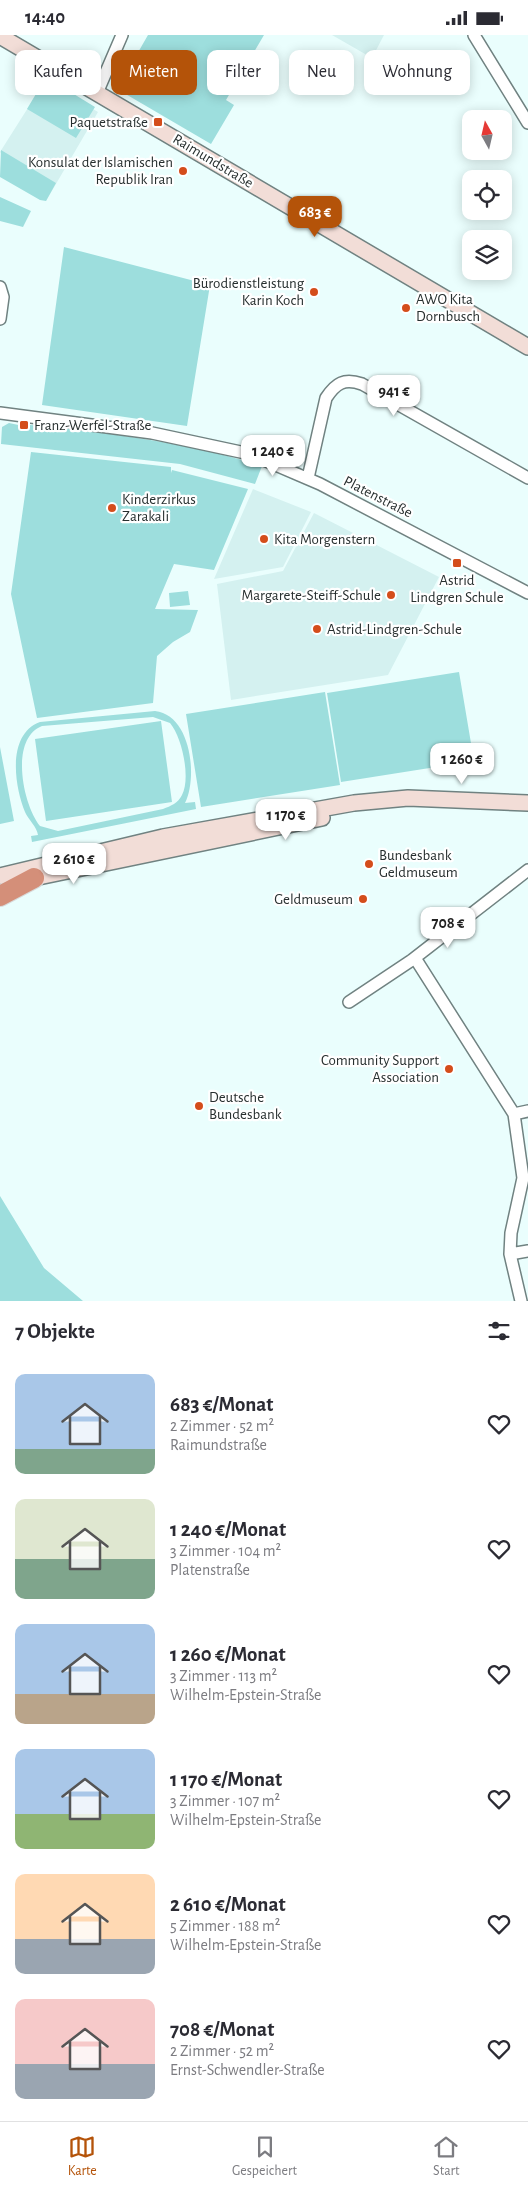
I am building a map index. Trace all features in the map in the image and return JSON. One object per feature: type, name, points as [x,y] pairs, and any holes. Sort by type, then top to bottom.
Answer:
[{"type":"highway","points":[[0,896],[34,878]]},
{"type":"main road","name":"Raimundstraße","points":[[0,36],[24,50]]},
{"type":"main road","name":"Raimundstraße","points":[[100,95],[528,347]]},
{"type":"main road","points":[[0,875],[148,840],[328,807],[408,798],[528,803]]},
{"type":"main road","points":[[0,884],[359,810],[448,799]]},
{"type":"street","points":[[101,84],[122,35]]},
{"type":"street","points":[[474,35],[528,123]]},
{"type":"street","points":[[0,287],[3,297],[0,319]]},
{"type":"street","points":[[308,478],[326,398],[340,382],[351,381],[362,384],[528,478]]},
{"type":"street","name":"Platenstraße","points":[[0,413],[181,437],[250,454],[308,478],[528,593]]},
{"type":"street","points":[[349,1002],[416,957],[528,870]]},
{"type":"street","points":[[416,957],[514,1114],[523,1178],[511,1233],[510,1254],[521,1301]]},
{"type":"street","points":[[514,1114],[528,1111]]},
{"type":"street","points":[[510,1254],[528,1251]]},
{"type":"shaded area","points":[[148,35],[264,35],[255,50],[207,50],[207,95],[229,95],[226,100],[234,105],[211,144],[127,95],[197,95],[197,50],[139,50]]},
{"type":"shaded area","points":[[332,35],[384,35],[376,50],[364,50],[364,53]]},
{"type":"shaded area","points":[[35,95],[75,95],[95,107],[76,138],[27,109]]},
{"type":"shaded area","points":[[36,95],[69,95],[98,112],[46,201],[0,152]]},
{"type":"shaded area","points":[[1,150],[56,183],[46,201],[40,200],[0,177]]},
{"type":"shaded area","points":[[0,197],[31,211],[23,227],[0,221]]},
{"type":"shaded area","points":[[64,247],[210,285],[187,426],[42,405]]},
{"type":"shaded area","points":[[9,423],[28,427],[29,425],[46,426],[155,441],[209,451],[262,466],[255,484],[180,464],[1,444],[2,427]]},
{"type":"shaded area","points":[[31,452],[171,467],[171,473],[172,470],[248,489],[214,570],[174,564],[155,609],[198,610],[190,632],[173,642],[157,656],[153,703],[37,718],[11,594]]},
{"type":"shaded area","name":"Kita Morgenstern","points":[[253,489],[311,512],[283,567],[214,579]]},
{"type":"shaded area","name":"Astrid-Lindgren-Schule","points":[[314,513],[439,577],[388,675],[231,700],[217,584],[283,571]]},
{"type":"shaded area","points":[[188,591],[190,605],[170,607],[169,593]]},
{"type":"shaded area","points":[[459,672],[474,761],[341,782],[327,693]]},
{"type":"shaded area","points":[[325,692],[340,785],[201,807],[186,714]]},
{"type":"shaded area","points":[[155,711],[167,715],[177,723],[184,735],[191,764],[189,792],[185,803],[195,802],[196,809],[32,842],[31,836],[38,835],[21,801],[16,775],[16,761],[22,737],[29,728],[40,722]],"holes":[[[153,717],[170,723],[181,747],[186,779],[182,795],[176,802],[163,809],[58,831],[40,826],[28,803],[22,773],[22,758],[25,744],[32,733],[42,726]]]},
{"type":"shaded area","points":[[161,721],[172,802],[46,821],[35,739]]},
{"type":"shaded area","points":[[0,747],[14,821],[0,824]]},
{"type":"shaded area","points":[[0,1196],[44,1268],[83,1301],[0,1301]]},
{"type":"place","name":"Paquetstraße","points":[[158,122]]},
{"type":"place","name":"Konsulat der Islamischen Republik Iran","points":[[183,171]]},
{"type":"place","name":"Bürodienstleistung Karin Koch","points":[[314,292]]},
{"type":"place","name":"AWO Kita Dornbusch","points":[[406,308]]},
{"type":"place","name":"Franz-Werfel-Straße","points":[[24,425]]},
{"type":"place","name":"Kinderzirkus Zarakali","points":[[112,508]]},
{"type":"place","name":"Kita Morgenstern","points":[[264,539]]},
{"type":"place","name":"Astrid Lindgren Schule","points":[[457,563]]},
{"type":"place","name":"Margarete-Steiff-Schule","points":[[391,595]]},
{"type":"place","name":"Astrid-Lindgren-Schule","points":[[317,629]]},
{"type":"place","name":"Bundesbank Geldmuseum","points":[[369,864]]},
{"type":"place","name":"Geldmuseum","points":[[363,899]]},
{"type":"place","name":"Community Support Association","points":[[449,1069]]},
{"type":"place","name":"Deutsche Bundesbank","points":[[199,1106]]}]
